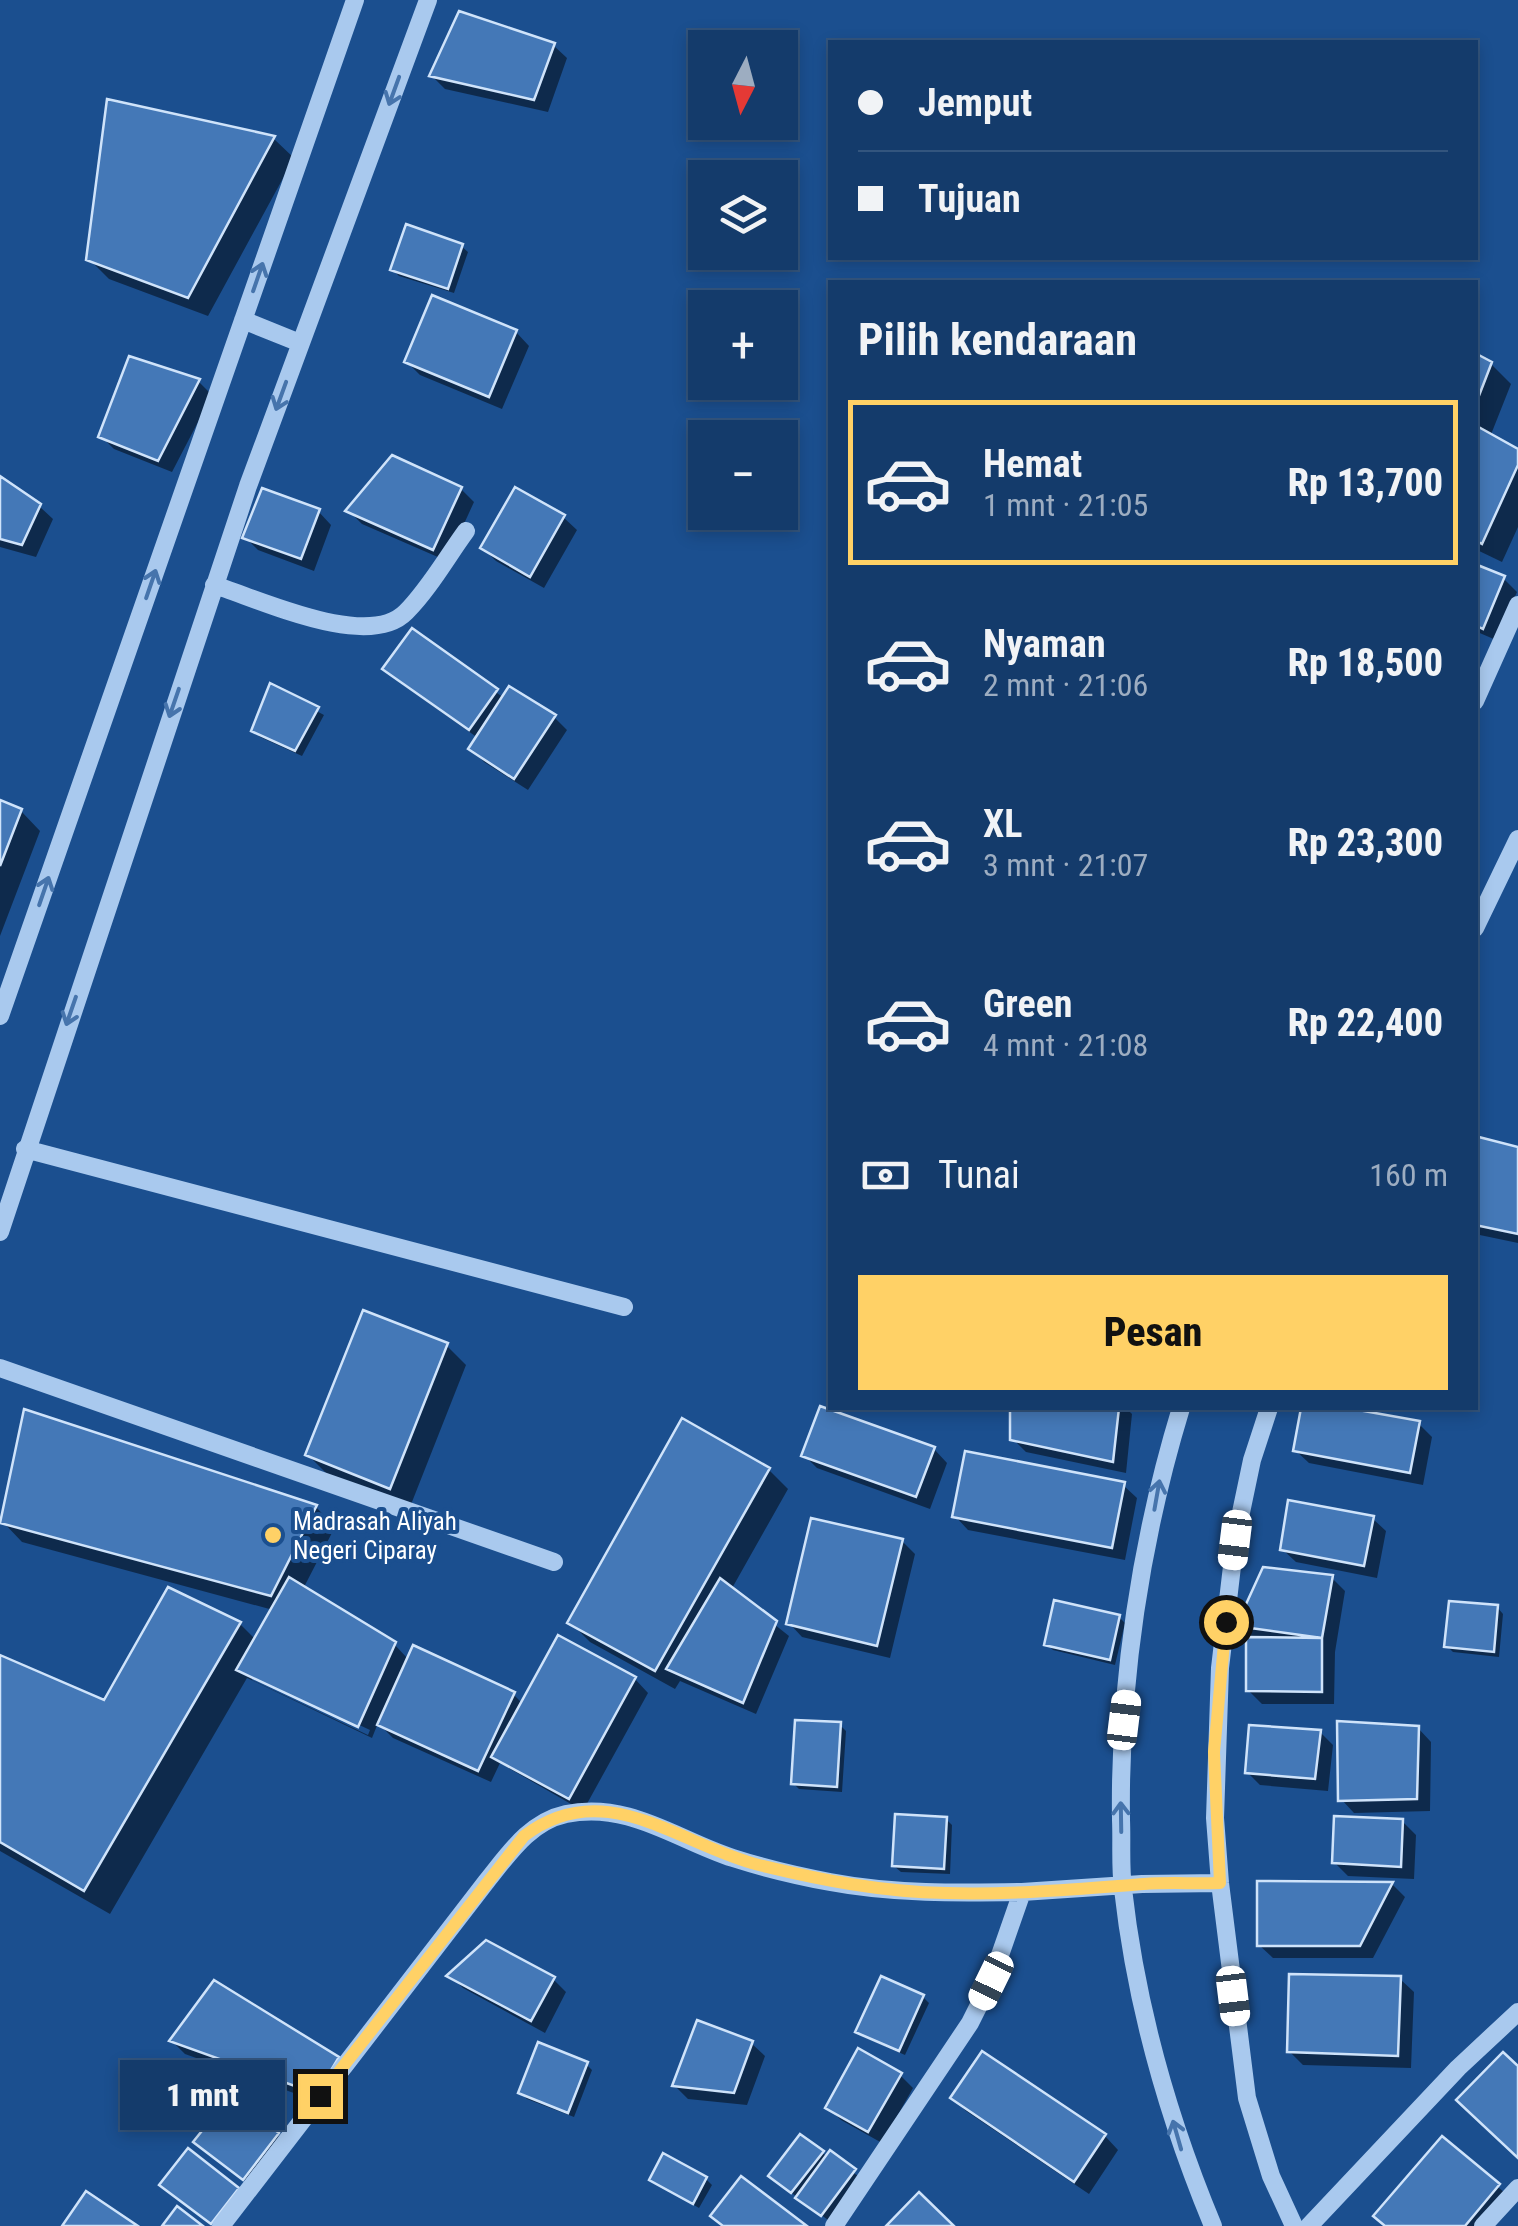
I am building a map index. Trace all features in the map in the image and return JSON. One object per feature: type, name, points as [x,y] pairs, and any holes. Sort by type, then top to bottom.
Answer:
[{"type":"street","points":[[0,1016],[355,0]]},
{"type":"street","points":[[0,1232],[214,585],[428,0]]},
{"type":"street","points":[[243,320],[300,343]]},
{"type":"street","points":[[214,585],[331,622],[364,628],[379,626],[405,613],[466,531]]},
{"type":"street","points":[[1478,694],[1518,605]]},
{"type":"street","points":[[1478,922],[1518,839]]},
{"type":"street","points":[[25,1149],[624,1307]]},
{"type":"street","points":[[0,1368],[554,1562]]},
{"type":"street","points":[[1180,1410],[1159,1481],[1134,1630],[1120,1750],[1122,1887],[1145,2022],[1182,2150],[1213,2226]]},
{"type":"street","points":[[1268,1410],[1252,1460],[1235,1540],[1214,1752],[1220,1883],[1247,2098],[1271,2176],[1294,2226]]},
{"type":"street","points":[[221,2226],[486,1882],[524,1836],[544,1821],[567,1814],[610,1812],[671,1830],[732,1858],[831,1882],[944,1894],[1220,1883]]},
{"type":"street","points":[[834,2226],[970,2022],[991,1981],[1022,1892]]},
{"type":"street","points":[[1309,2226],[1458,2068],[1518,2012]]},
{"type":"street","points":[[1484,2226],[1518,2188]]},
{"type":"building","points":[[459,11],[555,43],[534,100],[429,76]]},
{"type":"building","points":[[107,99],[275,136],[188,298],[86,260]]},
{"type":"building","points":[[406,224],[463,244],[448,289],[390,270]]},
{"type":"building","points":[[432,295],[517,330],[489,397],[404,362]]},
{"type":"building","points":[[1478,355],[1492,362],[1478,398]]},
{"type":"building","points":[[129,356],[200,379],[158,461],[98,437]]},
{"type":"building","points":[[1478,427],[1518,449],[1518,465],[1482,544],[1478,542]]},
{"type":"building","points":[[392,455],[462,487],[433,550],[345,511]]},
{"type":"building","points":[[0,476],[41,504],[22,545],[0,539]]},
{"type":"building","points":[[515,487],[565,515],[530,577],[480,548]]},
{"type":"building","points":[[262,488],[320,509],[301,559],[242,538]]},
{"type":"building","points":[[1478,565],[1505,576],[1483,629],[1478,626]]},
{"type":"building","points":[[412,628],[498,689],[469,730],[382,669]]},
{"type":"building","points":[[270,683],[319,707],[295,751],[251,731]]},
{"type":"building","points":[[509,686],[556,715],[514,779],[468,749]]},
{"type":"building","points":[[0,800],[22,809],[0,866]]},
{"type":"building","points":[[1478,1137],[1518,1147],[1518,1234],[1478,1226]]},
{"type":"building","points":[[363,1310],[448,1343],[390,1489],[305,1455]]},
{"type":"building","points":[[820,1406],[935,1447],[916,1497],[801,1456]]},
{"type":"building","points":[[24,1409],[317,1505],[271,1596],[0,1523]]},
{"type":"building","points":[[1010,1410],[1119,1410],[1113,1462],[1010,1440]]},
{"type":"building","points":[[1301,1410],[1358,1410],[1420,1421],[1410,1473],[1293,1451]]},
{"type":"building","points":[[682,1418],[770,1468],[655,1671],[567,1623]]},
{"type":"building","points":[[965,1451],[1125,1482],[1112,1548],[952,1517]]},
{"type":"building","points":[[1288,1500],[1374,1516],[1364,1566],[1280,1550]]},
{"type":"building","points":[[811,1518],[903,1539],[877,1646],[786,1624]]},
{"type":"building","points":[[1263,1567],[1333,1575],[1322,1638],[1236,1626]]},
{"type":"building","points":[[289,1577],[396,1642],[358,1727],[236,1670]]},
{"type":"building","points":[[720,1578],[777,1621],[743,1703],[666,1669]]},
{"type":"building","points":[[168,1587],[241,1622],[84,1891],[0,1842],[0,1655],[104,1700]]},
{"type":"building","points":[[1054,1600],[1120,1615],[1110,1660],[1044,1645]]},
{"type":"building","points":[[1449,1601],[1498,1605],[1494,1652],[1444,1647]]},
{"type":"building","points":[[558,1635],[636,1677],[569,1799],[491,1757]]},
{"type":"building","points":[[1246,1637],[1322,1638],[1322,1692],[1246,1691]]},
{"type":"building","points":[[413,1645],[515,1692],[478,1771],[377,1725]]},
{"type":"building","points":[[795,1720],[841,1722],[837,1787],[791,1784]]},
{"type":"building","points":[[1337,1721],[1419,1726],[1417,1799],[1338,1801]]},
{"type":"building","points":[[1249,1725],[1321,1730],[1315,1779],[1245,1773]]},
{"type":"building","points":[[895,1814],[947,1817],[944,1869],[892,1866]]},
{"type":"building","points":[[1334,1816],[1403,1819],[1401,1867],[1332,1863]]},
{"type":"building","points":[[1257,1881],[1393,1882],[1360,1946],[1257,1946]]},
{"type":"building","points":[[486,1940],[555,1977],[531,2021],[446,1976]]},
{"type":"building","points":[[1289,1974],[1401,1976],[1398,2056],[1287,2052]]},
{"type":"building","points":[[881,1976],[924,1995],[899,2051],[855,2032]]},
{"type":"building","points":[[214,1980],[339,2057],[317,2094],[169,2041]]},
{"type":"building","points":[[697,2020],[753,2041],[734,2093],[672,2086]]},
{"type":"building","points":[[538,2042],[588,2062],[568,2113],[518,2093]]},
{"type":"building","points":[[858,2048],[902,2073],[868,2132],[825,2108]]},
{"type":"building","points":[[982,2051],[1106,2134],[1074,2182],[950,2098]]},
{"type":"building","points":[[1503,2052],[1518,2066],[1518,2158],[1456,2100]]},
{"type":"building","points":[[230,2096],[279,2133],[243,2180],[193,2142]]},
{"type":"building","points":[[800,2134],[824,2151],[791,2193],[768,2176]]},
{"type":"building","points":[[1442,2136],[1500,2184],[1465,2226],[1385,2226],[1373,2216]]},
{"type":"building","points":[[188,2148],[239,2188],[211,2224],[159,2185]]},
{"type":"building","points":[[830,2150],[856,2169],[821,2216],[795,2198]]},
{"type":"building","points":[[663,2153],[707,2177],[693,2204],[649,2180]]},
{"type":"building","points":[[741,2176],[807,2226],[723,2226],[710,2216]]},
{"type":"building","points":[[86,2191],[138,2226],[62,2226]]},
{"type":"building","points":[[919,2192],[954,2226],[886,2226]]},
{"type":"building","points":[[177,2206],[203,2226],[162,2226]]},
{"type":"place","name":"Madrasah Aliyah Negeri Ciparay","points":[[273,1535]]},
{"type":"route","points":[[320,2096],[524,1836],[544,1821],[567,1814],[610,1812],[636,1817],[732,1858],[831,1882],[891,1890],[944,1894],[1220,1883],[1214,1752],[1226,1622]]}]
